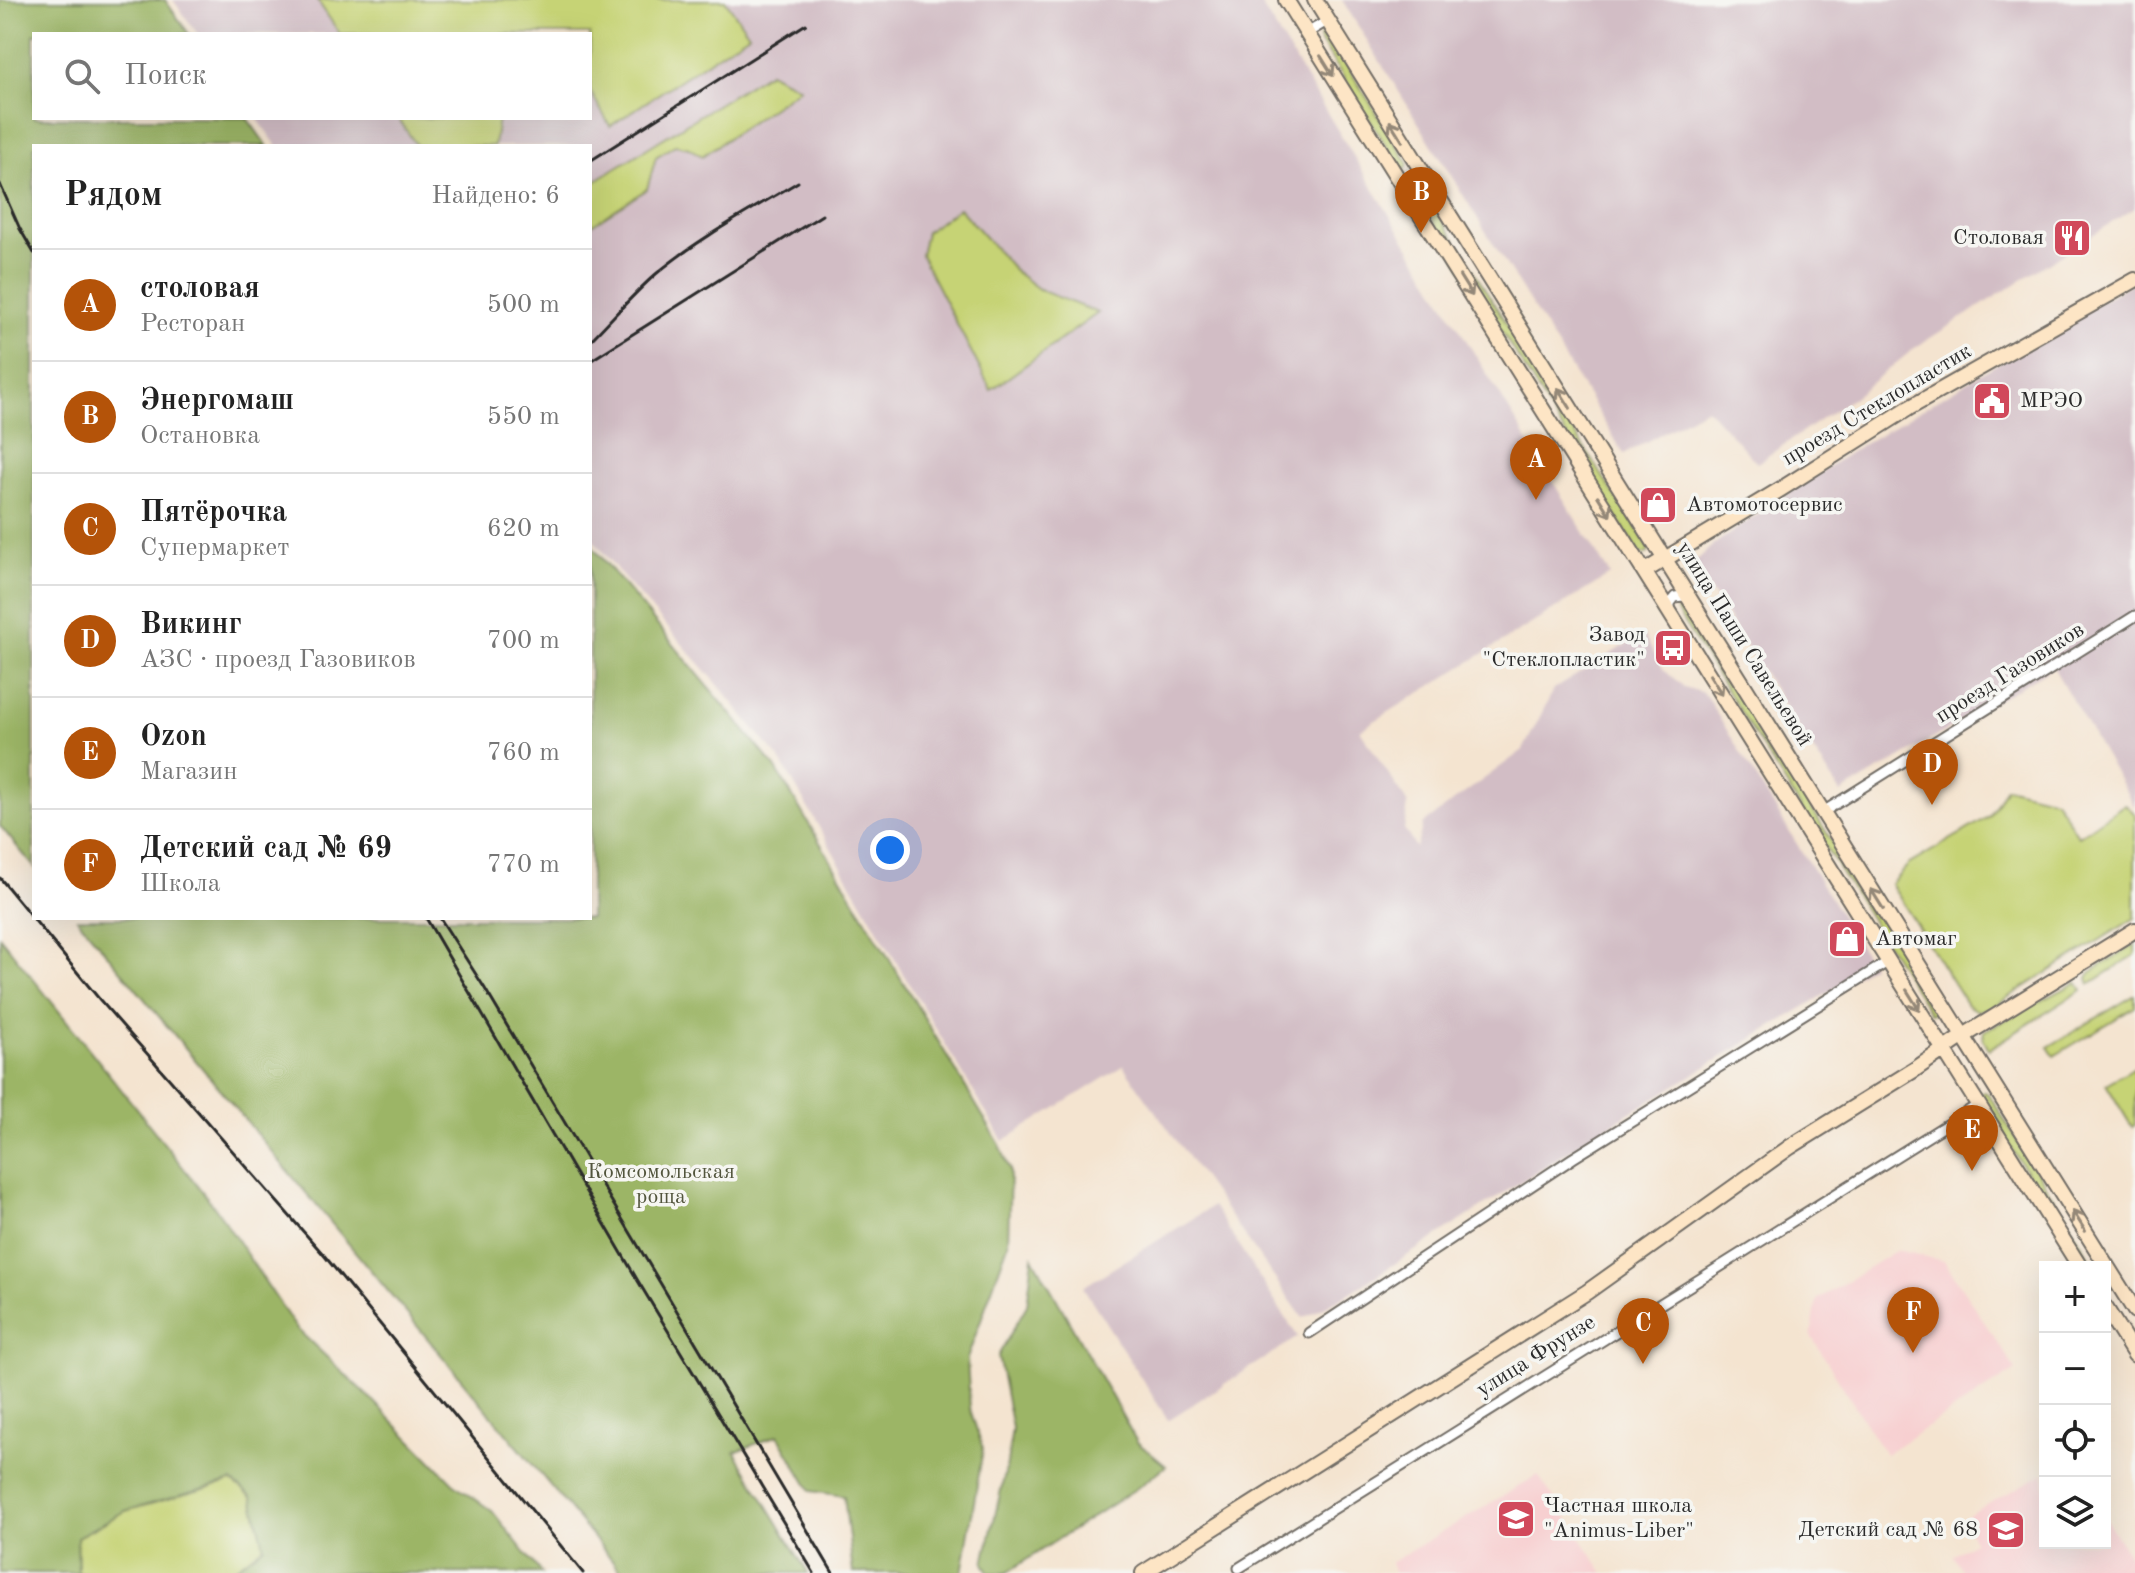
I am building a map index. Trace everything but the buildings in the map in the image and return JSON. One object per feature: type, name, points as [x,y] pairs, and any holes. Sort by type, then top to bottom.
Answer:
[{"type":"street","name":"улица Паши Савельевой","points":[[1286,0],[2076,1261]]},
{"type":"street","name":"улица Паши Савельевой","points":[[1315,0],[2135,1311]]},
{"type":"street","points":[[1307,33],[1327,21]]},
{"type":"street","name":"проезд Стеклопластик","points":[[1645,571],[1909,408],[2135,280]]},
{"type":"street","points":[[1670,611],[1670,603],[1675,597],[1690,599]]},
{"type":"street","name":"проезд Газовиков","points":[[1823,812],[2135,616]]},
{"type":"street","points":[[1143,1573],[1587,1292],[1790,1147],[2135,930]]},
{"type":"street","points":[[1309,1333],[1573,1158],[1889,961]]},
{"type":"street","name":"улица Фрунзе","points":[[1239,1568],[1978,1105]]},
{"type":"street","points":[[2111,1317],[2135,1355]]},
{"type":"shaded area","points":[[173,0],[1258,0],[1610,575],[1360,730],[1408,804],[1404,829],[1416,848],[1423,824],[1523,750],[1554,689],[1643,634],[1664,670],[1684,687],[1704,693],[1872,966],[1590,1137],[1345,1296],[1303,1318],[1125,1065],[1003,1141],[781,761],[592,538],[592,144],[276,144],[258,120],[592,120],[592,32],[197,32]]},
{"type":"shaded area","points":[[1342,0],[2135,0],[2135,208],[1916,347],[1854,397],[1757,463],[1707,408],[1624,454]]},
{"type":"shaded area","points":[[2135,281],[2135,807],[2053,667],[1841,793],[1693,564],[1713,545],[1849,453]]},
{"type":"shaded area","points":[[1213,1206],[1298,1337],[1168,1420],[1083,1287]]},
{"type":"shaded area","points":[[1897,1250],[1944,1261],[2016,1370],[1885,1454],[1811,1336],[1817,1300]]},
{"type":"shaded area","name":"Частная школа \"Animus-Liber\"","points":[[1538,1475],[1604,1573],[1394,1573],[1390,1563]]},
{"type":"shaded area","name":"Детский сад № 68","points":[[2039,1476],[2039,1549],[2111,1549],[2111,1527],[2135,1565],[2135,1573],[1964,1573],[1953,1556],[1975,1541],[1961,1519]]},
{"type":"green space","points":[[0,0],[165,0],[188,32],[32,32],[32,120],[248,120],[266,144],[32,144],[32,865],[0,826]]},
{"type":"green space","points":[[317,0],[725,0],[749,34],[610,126],[592,94],[592,32],[339,32]]},
{"type":"green space","points":[[1324,33],[1408,163],[1404,170],[1320,40]]},
{"type":"green space","points":[[769,72],[800,88],[702,156],[689,148],[675,145],[656,157],[647,189],[592,225],[592,183]]},
{"type":"green space","points":[[399,120],[498,120],[494,144],[416,144]]},
{"type":"green space","points":[[1417,183],[1641,535],[1648,553],[1639,553],[1413,189]]},
{"type":"green space","points":[[959,208],[1016,272],[1040,290],[1098,313],[991,390],[921,255],[926,232]]},
{"type":"green space","name":"Комсомольская роща","points":[[592,546],[775,767],[1000,1145],[1010,1170],[1008,1244],[967,1359],[970,1409],[983,1449],[962,1573],[853,1573],[844,1496],[811,1491],[778,1435],[735,1452],[808,1573],[623,1573],[79,920],[592,920]]},
{"type":"green space","points":[[1681,604],[1937,1009],[1936,1012],[1930,1013],[1676,610],[1676,606]]},
{"type":"green space","points":[[2006,787],[2055,799],[2078,836],[2125,804],[2135,814],[2135,918],[1991,1008],[1977,1011],[1967,1005],[1891,884],[1908,865],[1990,816]]},
{"type":"green space","points":[[0,937],[217,1210],[296,1328],[453,1483],[492,1511],[541,1573],[229,1573],[264,1546],[252,1497],[232,1481],[125,1511],[77,1537],[78,1573],[0,1573]]},
{"type":"green space","points":[[2135,944],[2135,955],[2090,984],[2088,978],[2091,972]]},
{"type":"green space","points":[[2077,982],[2082,990],[1989,1049],[1983,1038],[1984,1031]]},
{"type":"green space","points":[[2135,995],[2135,1007],[2054,1056],[2048,1047]]},
{"type":"green space","points":[[2135,1067],[2135,1125],[2132,1127],[2106,1084]]},
{"type":"green space","points":[[1985,1092],[1989,1095],[2092,1261],[2081,1261],[1981,1099],[1981,1094]]},
{"type":"green space","points":[[1033,1257],[1137,1442],[1166,1466],[1006,1573],[989,1573],[984,1563],[1007,1464],[1012,1428],[998,1356],[1027,1305]]},
{"type":"green space","points":[[232,1481],[252,1497],[264,1546],[229,1573],[78,1573],[77,1537],[125,1511]]},
{"type":"railway","points":[[592,160],[806,24]]},
{"type":"railway","points":[[592,339],[672,261],[798,182]]},
{"type":"railway","points":[[0,184],[32,250]]},
{"type":"railway","points":[[592,360],[822,215]]},
{"type":"railway","points":[[0,878],[32,917]]},
{"type":"railway","points":[[34,920],[100,1000],[323,1254],[583,1573]]},
{"type":"railway","points":[[427,920],[638,1281],[814,1573]]},
{"type":"railway","points":[[441,920],[833,1573]]},
{"type":"place","name":"Энергомаш","points":[[1421,233]]},
{"type":"place","name":"Столовая","points":[[2072,238]]},
{"type":"place","name":"МРЭО","points":[[1992,401]]},
{"type":"place","name":"столовая","points":[[1536,500]]},
{"type":"place","name":"Автомотосервис","points":[[1658,505]]},
{"type":"place","name":"Завод \"Стеклопластик\"","points":[[1673,648]]},
{"type":"place","name":"Викинг","points":[[1932,805]]},
{"type":"place","name":"Автомаг","points":[[1847,939]]},
{"type":"place","name":"Ozon","points":[[1972,1171]]},
{"type":"place","name":"Детский сад № 69","points":[[1913,1353]]},
{"type":"place","name":"Пятёрочка","points":[[1643,1364]]},
{"type":"place","name":"Частная школа \"Animus-Liber\"","points":[[1516,1519]]},
{"type":"place","name":"Детский сад № 68","points":[[2006,1530]]}]
